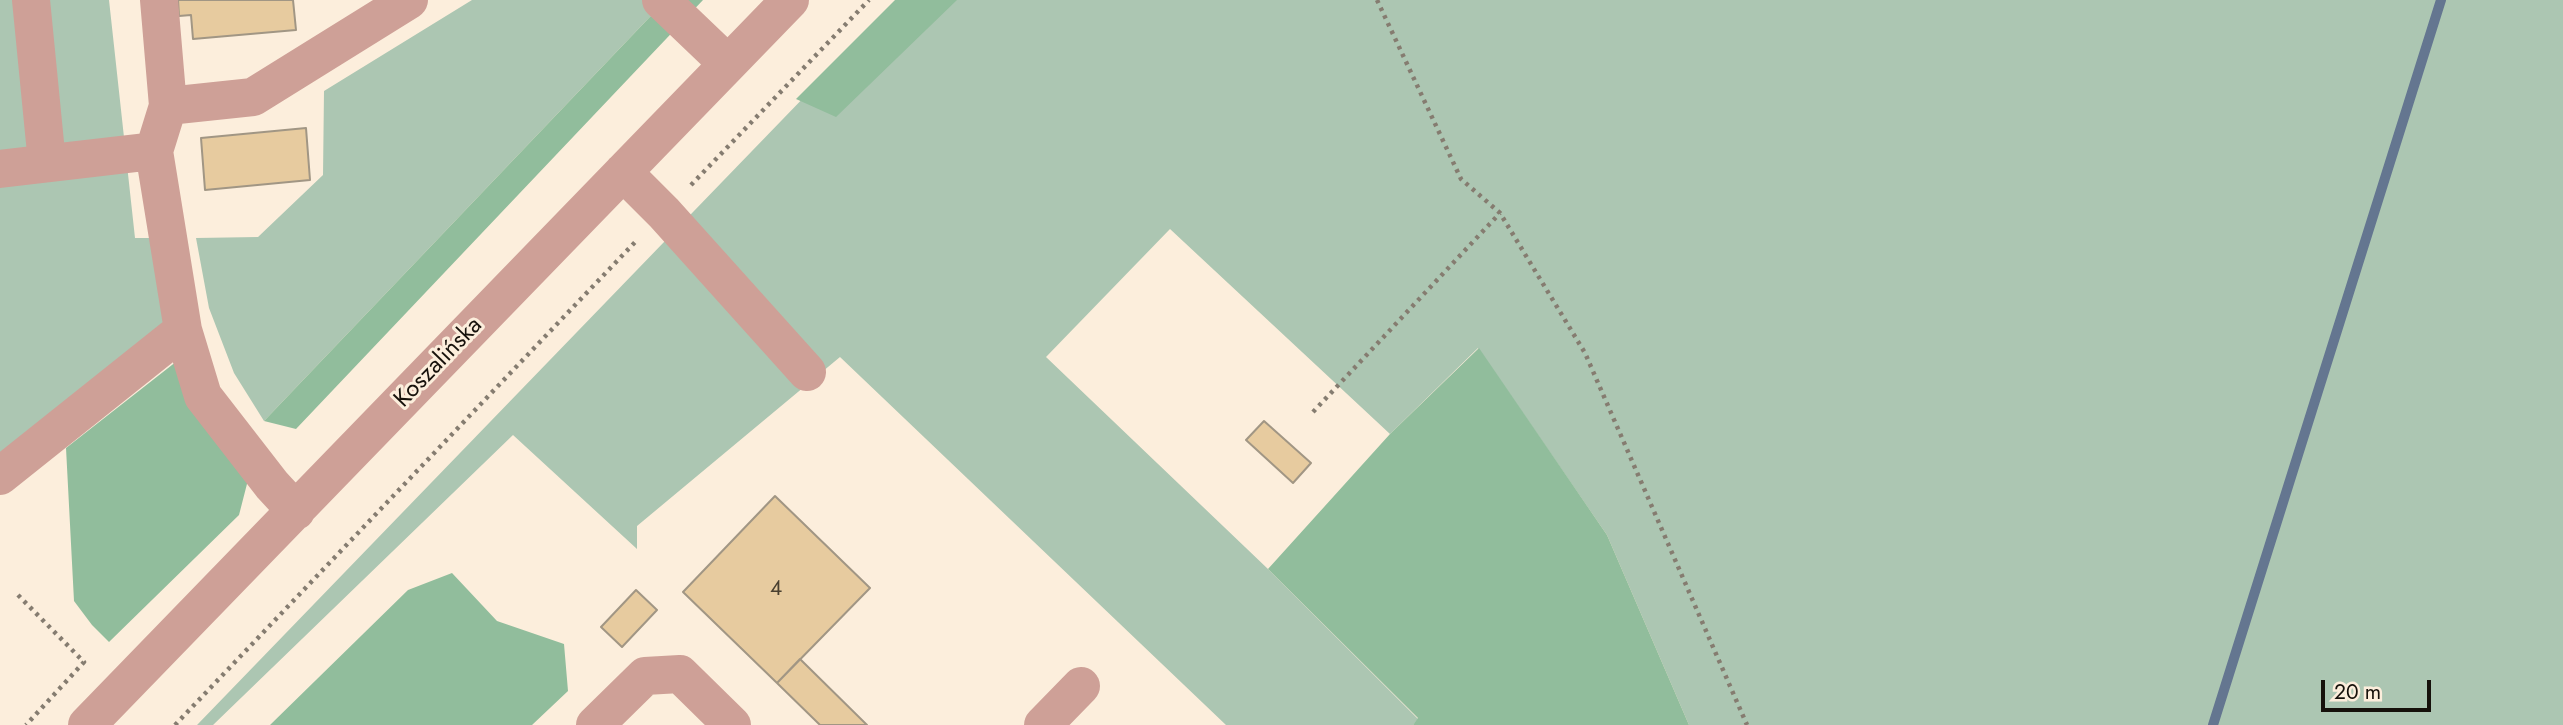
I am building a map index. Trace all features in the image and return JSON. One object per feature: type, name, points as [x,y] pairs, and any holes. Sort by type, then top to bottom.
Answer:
[{"type":"street","points":[[31,0],[47,163]]},
{"type":"street","points":[[159,0],[168,106],[154,152],[183,330],[204,396],[272,485],[296,511]]},
{"type":"street","points":[[168,106],[253,97],[409,0]]},
{"type":"street","points":[[662,0],[728,64]]},
{"type":"street","name":"Koszalińska","points":[[87,725],[790,0]]},
{"type":"street","points":[[0,169],[154,152]]},
{"type":"street","points":[[623,172],[664,213],[807,372]]},
{"type":"street","points":[[0,476],[183,330]]},
{"type":"street","points":[[595,725],[645,676],[680,674],[732,725]]},
{"type":"street","points":[[1043,725],[1080,686]]},
{"type":"path","points":[[175,725],[869,0]]},
{"type":"path","points":[[1377,0],[1461,179],[1500,213],[1585,353],[1747,725]]},
{"type":"path","points":[[1313,412],[1500,213]]},
{"type":"path","points":[[18,595],[84,662],[26,725]]},
{"type":"green space","points":[[0,0],[109,0],[135,238],[164,238],[176,312],[0,457]]},
{"type":"green space","points":[[472,0],[666,0],[264,421],[234,373],[209,308],[196,238],[258,237],[323,175],[324,91]]},
{"type":"green space","points":[[666,0],[703,0],[296,429],[264,421]]},
{"type":"green space","points":[[895,0],[957,0],[836,117],[796,99]]},
{"type":"green space","points":[[898,0],[2563,0],[2563,725],[1689,725],[1607,535],[1478,348],[1390,434],[1170,229],[1046,357],[1268,569],[1418,719],[1413,725],[1226,725],[840,357],[637,526],[637,549],[513,435],[213,725],[197,725]]},
{"type":"green space","points":[[1479,348],[1607,535],[1689,725],[1413,725],[1418,718],[1268,569],[1390,434]]},
{"type":"green space","points":[[186,354],[248,480],[239,515],[109,642],[74,601],[66,448]]},
{"type":"green space","points":[[452,573],[497,621],[564,644],[568,691],[532,725],[270,725],[408,590]]},
{"type":"building","points":[[178,0],[293,0],[296,30],[193,39],[191,15],[179,16]]},
{"type":"building","points":[[306,128],[310,180],[205,190],[201,138]]},
{"type":"building","points":[[1264,421],[1311,463],[1293,483],[1246,440]]},
{"type":"building","points":[[775,496],[870,588],[777,683],[683,592]]},
{"type":"building","points":[[636,590],[657,610],[622,647],[601,627]]},
{"type":"building","points":[[800,659],[867,725],[820,725],[777,683]]},
{"type":"waterway","points":[[2213,725],[2441,0]]}]
